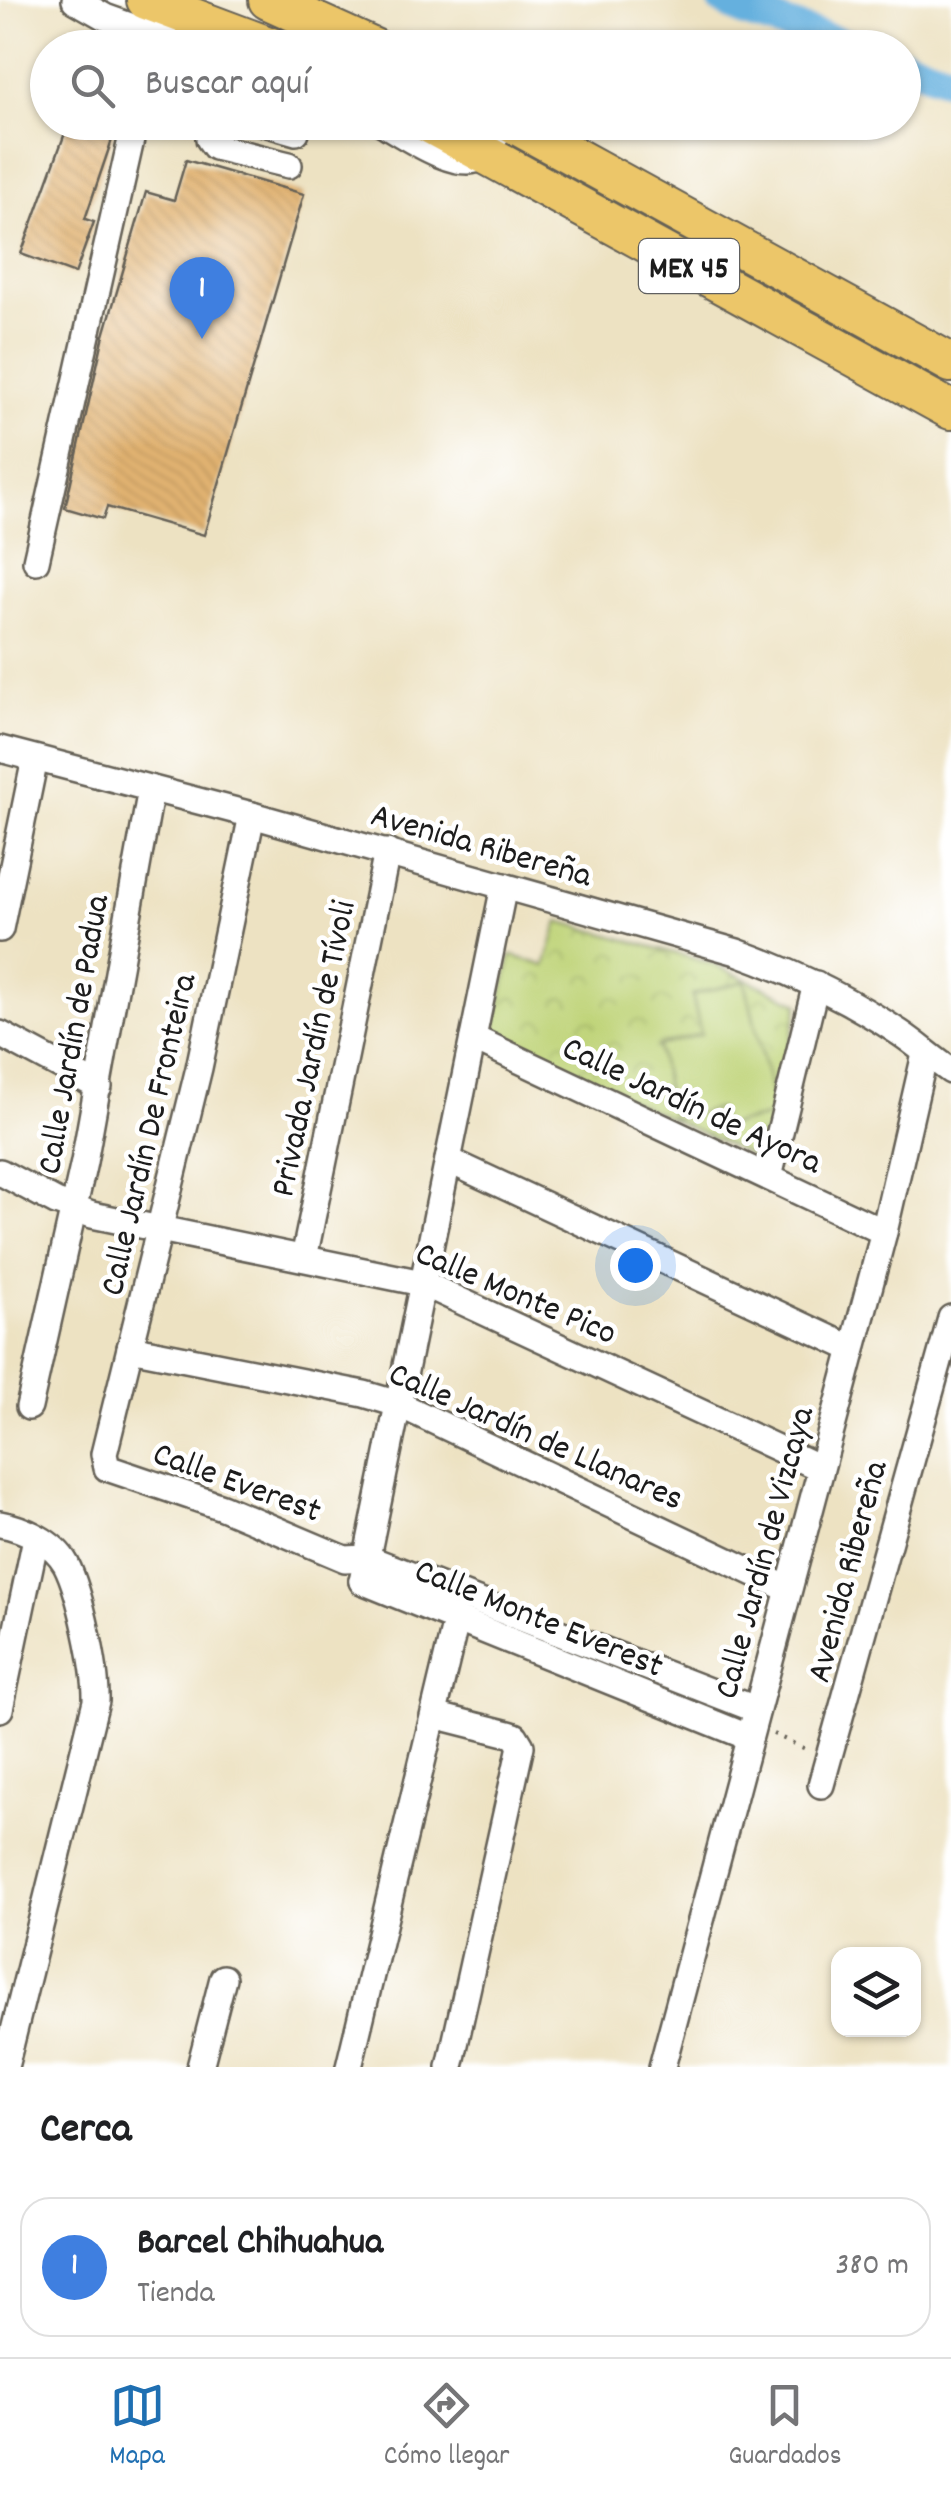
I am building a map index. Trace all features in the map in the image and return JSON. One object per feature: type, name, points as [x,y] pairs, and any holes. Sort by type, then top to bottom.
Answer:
[{"type":"highway","points":[[281,3],[337,30]]},
{"type":"highway","name":"MEX 45","points":[[495,140],[951,410]]},
{"type":"highway","name":"MEX 45","points":[[545,140],[951,362]]},
{"type":"street","points":[[75,0],[105,17],[149,27]]},
{"type":"street","points":[[36,561],[132,140]]},
{"type":"street","points":[[210,140],[215,148],[289,165]]},
{"type":"street","points":[[415,140],[450,159],[474,162],[492,140]]},
{"type":"street","name":"Avenida Ribereña","points":[[0,749],[696,938],[816,984],[901,1033],[951,1071]]},
{"type":"street","points":[[0,930],[35,759]]},
{"type":"street","name":"Calle Jardín de Padua","points":[[29,1406],[99,1086],[151,789]]},
{"type":"street","name":"Calle Jardín De Fronteira","points":[[106,1468],[104,1454],[214,1002],[252,815]]},
{"type":"street","name":"Privada Jardín de Tívoli","points":[[304,1258],[386,852]]},
{"type":"street","points":[[358,1566],[398,1404],[504,886]]},
{"type":"street","points":[[769,1178],[816,984]]},
{"type":"street","points":[[0,1034],[99,1086]]},
{"type":"street","name":"Calle Jardín de Ayora","points":[[473,1038],[884,1232]]},
{"type":"street","name":"Calle Jardín de Vizcaya","points":[[662,2067],[884,1232],[925,1054]]},
{"type":"street","points":[[448,1160],[853,1349]]},
{"type":"street","name":"Calle Monte Pico","points":[[0,1172],[74,1210],[160,1231],[422,1282],[820,1468]]},
{"type":"street","name":"Avenida Ribereña","points":[[821,1785],[951,1318]]},
{"type":"street","name":"Calle Jardín de Llanares","points":[[130,1348],[398,1404],[788,1588]]},
{"type":"street","name":"Calle Everest","points":[[106,1468],[222,1507],[358,1566]]},
{"type":"street","points":[[0,1524],[36,1538],[66,1563],[95,1664],[96,1701],[5,2067]]},
{"type":"street","points":[[0,1709],[36,1538]]},
{"type":"street","name":"Calle Monte Everest","points":[[358,1566],[456,1621],[751,1723]]},
{"type":"street","name":"Calle Monte Everest","points":[[358,1566],[751,1723]]},
{"type":"street","points":[[349,2067],[456,1621]]},
{"type":"street","points":[[434,1714],[515,1736],[520,1746],[450,2067]]},
{"type":"street","points":[[200,2067],[222,1978]]},
{"type":"path","points":[[751,1723],[828,1758]]},
{"type":"green space","points":[[559,921],[710,963],[799,1003],[764,1162],[492,1036],[511,955],[545,966]]},
{"type":"green space","points":[[745,981],[776,1115],[722,1127],[718,1109],[672,1119],[658,1046],[701,1034],[692,995]]},
{"type":"building","points":[[62,140],[112,140],[85,219],[94,222],[75,274],[21,254]]},
{"type":"building","points":[[186,160],[304,194],[204,535],[107,507],[103,519],[65,508],[103,339],[146,192],[174,200]]},
{"type":"waterway","points":[[723,0],[745,12],[800,30]]},
{"type":"waterway","points":[[921,69],[951,79]]},
{"type":"place","name":"Barcel Chihuahua","points":[[202,339]]}]
